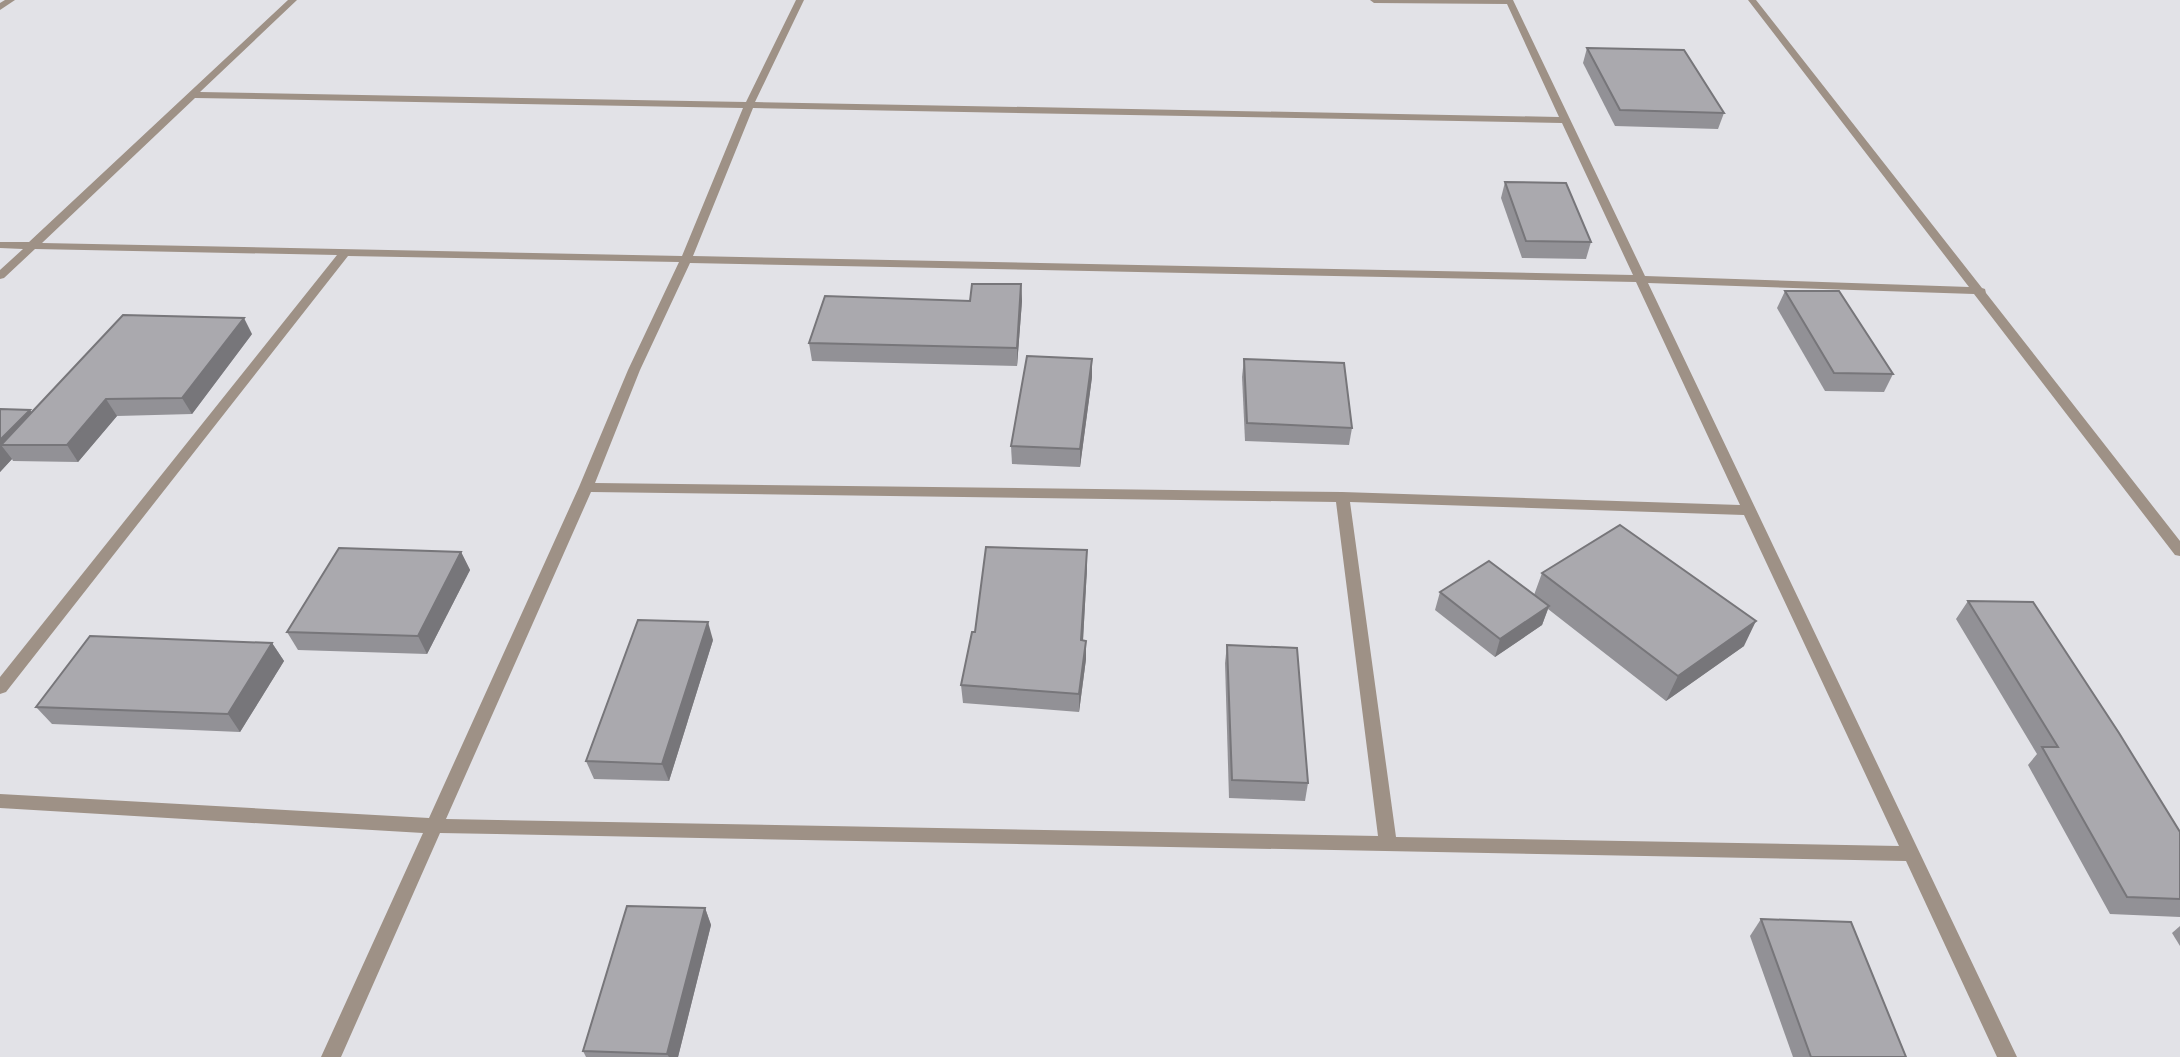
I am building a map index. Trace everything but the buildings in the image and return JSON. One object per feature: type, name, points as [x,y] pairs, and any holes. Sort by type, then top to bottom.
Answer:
[{"type":"street","points":[[0,7],[11,0]]},
{"type":"street","points":[[0,276],[293,0]]},
{"type":"street","points":[[331,1057],[586,487],[634,370],[687,258],[749,106],[800,0]]},
{"type":"street","points":[[1374,0],[1509,1],[2007,1057]]},
{"type":"street","points":[[1752,0],[2180,551]]},
{"type":"street","points":[[193,94],[1566,120]]},
{"type":"street","points":[[0,245],[1640,279],[1980,291]]},
{"type":"street","points":[[0,688],[345,252]]},
{"type":"street","points":[[586,487],[1342,497],[1748,510]]},
{"type":"street","points":[[1342,497],[1388,845]]},
{"type":"street","points":[[0,801],[436,826],[1912,854]]}]
